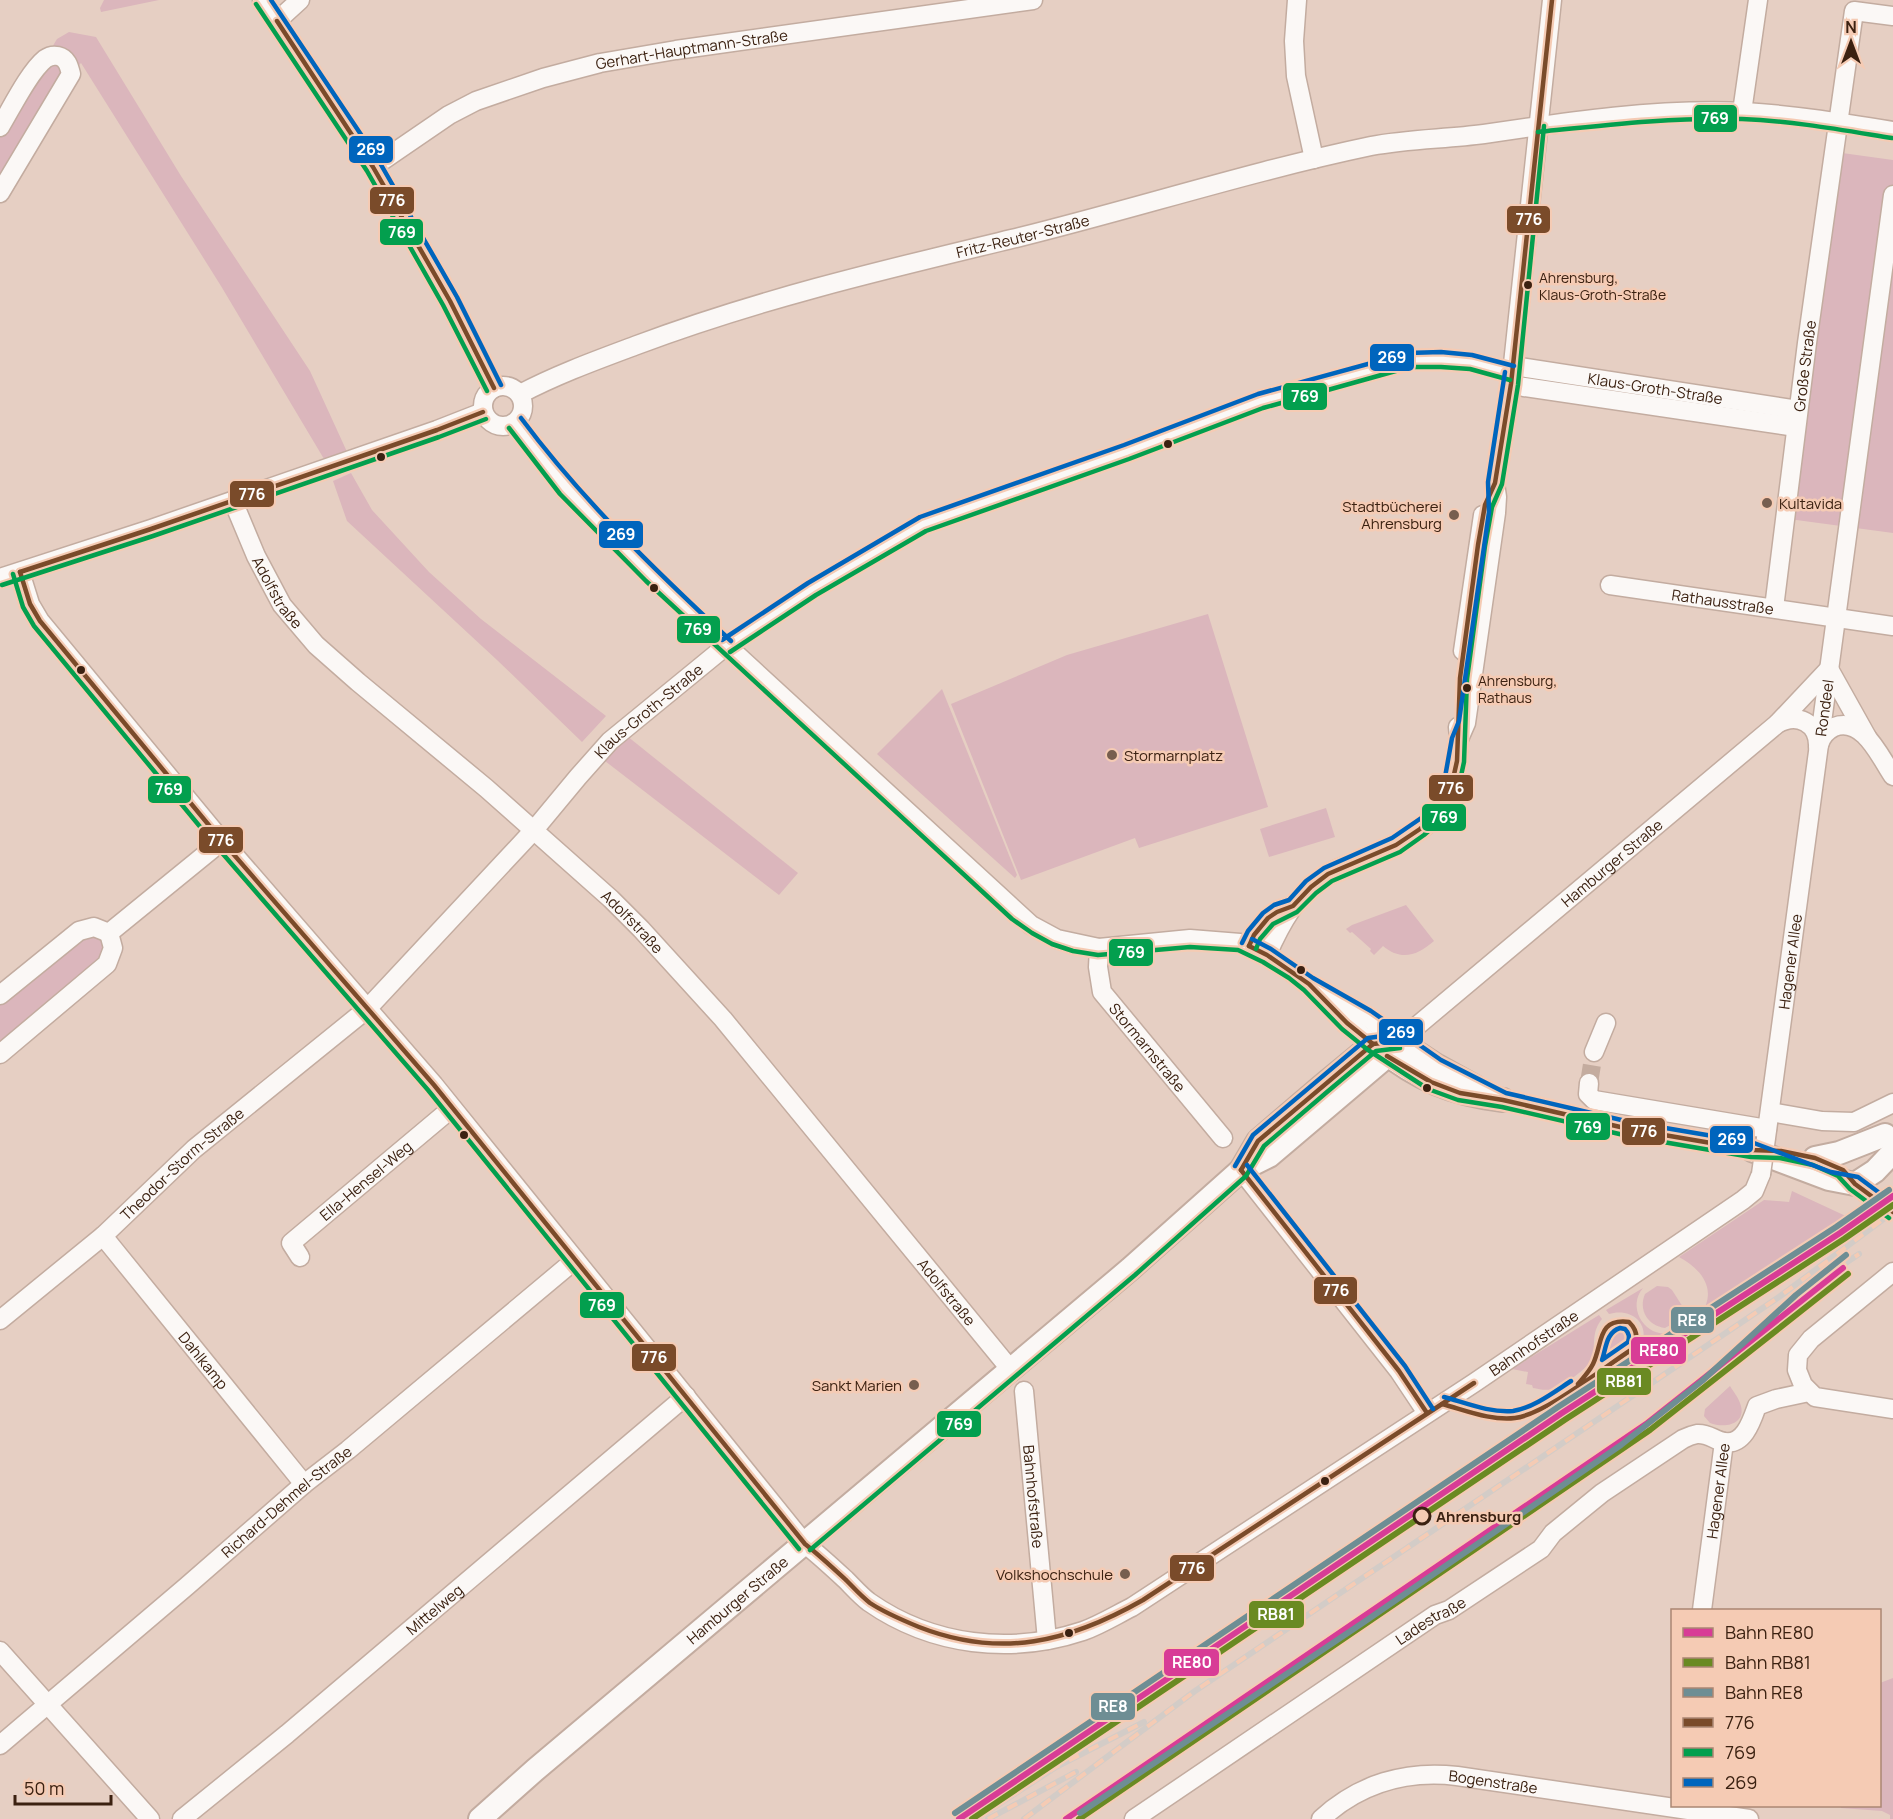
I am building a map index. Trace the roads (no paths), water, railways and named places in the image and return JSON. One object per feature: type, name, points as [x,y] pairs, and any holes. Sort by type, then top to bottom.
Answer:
[{"type":"main road","name":"Hamburger Straße","points":[[480,1819],[535,1770],[1130,1269],[1241,1170],[1258,1141],[1386,1047]]},
{"type":"main road","points":[[1815,1158],[1890,1139]]},
{"type":"main road","points":[[1855,1184],[1857,1167],[1890,1139]]},
{"type":"main road","points":[[1752,1150],[1781,1151],[1815,1158],[1842,1170],[1855,1184],[1830,1179],[1752,1150]]},
{"type":"street","points":[[262,0],[373,167],[444,290],[494,388]]},
{"type":"street","points":[[277,21],[300,0]]},
{"type":"street","points":[[1297,0],[1294,41],[1296,76],[1314,159]]},
{"type":"street","points":[[1267,955],[1278,929],[1293,906],[1311,887],[1328,874],[1396,845],[1435,817],[1449,797],[1459,739],[1466,723],[1496,513],[1495,483],[1512,374],[1552,0]]},
{"type":"street","points":[[1742,112],[1758,0]]},
{"type":"street","name":"Gerhart-Hauptmann-Straße","points":[[373,167],[449,115],[476,100],[543,78],[600,63],[676,50],[1024,1]]},
{"type":"street","name":"Große Straße","points":[[1774,608],[1797,419],[1854,11],[1893,16]]},
{"type":"street","points":[[0,127],[46,57],[55,55],[63,57],[69,65],[71,74],[0,193]]},
{"type":"street","name":"Fritz-Reuter-Straße","points":[[520,394],[561,373],[671,332],[815,287],[1376,145],[1485,134],[1537,125],[1635,114],[1742,112],[1788,115],[1893,131]]},
{"type":"street","points":[[1835,621],[1893,195]]},
{"type":"street","name":"Klaus-Groth-Straße","points":[[367,1009],[534,830],[610,741],[726,646],[812,589],[923,524],[1127,452],[1261,401],[1409,360],[1471,362],[1512,374],[1797,419]]},
{"type":"street","points":[[508,386],[520,394],[524,409],[515,423],[509,426],[498,426],[488,420],[483,412],[484,399],[494,388],[508,386]]},
{"type":"street","points":[[0,578],[232,501],[483,412]]},
{"type":"street","points":[[515,423],[545,464],[587,512],[651,576],[1027,922],[1049,936],[1084,947],[1099,948],[1190,939],[1229,941],[1249,946],[1267,955],[1309,984],[1350,1006],[1386,1047]]},
{"type":"street","name":"Adolfstraße","points":[[232,501],[256,556],[282,605],[316,645],[534,830],[611,899],[723,1019],[1011,1370]]},
{"type":"street","name":"Bahnhofstraße","points":[[20,572],[30,604],[40,621],[222,841],[452,1108],[805,1544],[868,1602],[924,1630],[953,1640],[989,1644],[1019,1644],[1047,1640],[1085,1630],[1132,1607],[1290,1505],[1743,1200],[1754,1191],[1761,1174]]},
{"type":"street","name":"Rathausstraße","points":[[1610,585],[1774,608],[1835,621],[1893,626]]},
{"type":"street","name":"Rondeel","points":[[1818,747],[1835,621]]},
{"type":"street","name":"Rondeel","points":[[1777,724],[1829,669]]},
{"type":"street","name":"Rondeel","points":[[1829,669],[1867,737],[1893,776]]},
{"type":"street","points":[[1777,724],[1790,719],[1805,722],[1816,733],[1818,747]]},
{"type":"street","name":"Hamburger Straße","points":[[1386,1047],[1777,724]]},
{"type":"street","points":[[1818,747],[1827,732],[1843,725],[1855,727],[1867,737]]},
{"type":"street","name":"Hagener Allee","points":[[1761,1174],[1818,747]]},
{"type":"street","points":[[109,933],[222,841]]},
{"type":"street","points":[[1249,946],[1254,934],[1268,918],[1293,906]]},
{"type":"street","points":[[0,996],[79,931],[94,927],[109,933]]},
{"type":"street","points":[[0,1053],[106,964],[113,948],[109,933]]},
{"type":"street","name":"Stormarnstraße","points":[[1099,948],[1098,967],[1102,992],[1223,1138]]},
{"type":"street","points":[[1309,984],[1347,1023],[1386,1047]]},
{"type":"street","name":"Theodor-Storm-Straße","points":[[0,1320],[104,1236],[194,1149],[367,1009]]},
{"type":"street","points":[[1594,1052],[1606,1023]]},
{"type":"street","points":[[1589,1083],[1588,1094],[1593,1100],[1768,1126],[1854,1122],[1893,1103]]},
{"type":"street","name":"Ella-Hensel-Weg","points":[[300,1257],[291,1243],[452,1108]]},
{"type":"street","points":[[1241,1170],[1399,1371],[1427,1413]]},
{"type":"street","name":"Dahlkamp","points":[[104,1236],[304,1484]]},
{"type":"street","name":"Richard-Dehmel-Straße","points":[[0,1745],[188,1586],[304,1484],[348,1450],[575,1260]]},
{"type":"street","points":[[1893,1272],[1810,1339],[1803,1347],[1797,1362],[1799,1377],[1815,1397],[1893,1409]]},
{"type":"street","name":"Bahnhofstraße","points":[[1024,1390],[1047,1640]]},
{"type":"street","name":"Hagener Allee","points":[[1702,1609],[1724,1442],[1733,1442],[1743,1436],[1758,1406],[1776,1399],[1809,1392]]},
{"type":"street","name":"Mittelweg","points":[[182,1819],[287,1734],[686,1396]]},
{"type":"street","name":"Ladestraße","points":[[1134,1819],[1435,1615],[1449,1610],[1541,1550],[1553,1533],[1602,1493],[1683,1439],[1698,1434],[1710,1435],[1724,1442]]},
{"type":"street","points":[[0,1651],[150,1819]]},
{"type":"street","name":"Bogenstraße","points":[[1321,1819],[1339,1804],[1366,1789],[1395,1779],[1426,1774],[1457,1776],[1675,1811],[1749,1819]]},
{"type":"tunnel","points":[[1589,1083],[1594,1052]]},
{"type":"tunnel","points":[[1855,1184],[1893,1212]]},
{"type":"railway","points":[[1024,1819],[1195,1691],[1779,1297],[1893,1212]]},
{"type":"railway","points":[[1782,1306],[1859,1254]]},
{"type":"railway","points":[[976,1819],[1056,1767],[1144,1722]]},
{"type":"railway","points":[[988,1819],[1076,1772]]},
{"type":"rail line","name":"RE8","points":[[955,1813],[1558,1407],[1836,1227],[1889,1190]]},
{"type":"rail line","name":"RE80","points":[[959,1819],[1562,1413],[1840,1233],[1893,1196]]},
{"type":"rail line","name":"RB81","points":[[972,1819],[1566,1419],[1893,1205]]},
{"type":"rail line","name":"RE8","points":[[1080,1813],[1367,1620],[1621,1445],[1702,1381],[1796,1295],[1846,1255]]},
{"type":"rail line","name":"RE80","points":[[1066,1819],[1646,1424],[1843,1268]]},
{"type":"rail line","name":"RB81","points":[[1079,1819],[1650,1430],[1848,1274]]},
{"type":"place","name":"Ahrensburg, Klaus-Groth-Straße","points":[[1528,285]]},
{"type":"place","name":"Kultavida","points":[[1767,503]]},
{"type":"place","name":"Stadtbücherei Ahrensburg","points":[[1454,515]]},
{"type":"place","name":"Ahrensburg, Rathaus","points":[[1467,688]]},
{"type":"place","name":"Stormarnplatz","points":[[1112,755]]},
{"type":"place","name":"Sankt Marien","points":[[914,1385]]},
{"type":"place","name":"Ahrensburg","points":[[1422,1516]]},
{"type":"place","name":"Volkshochschule","points":[[1125,1574]]}]
